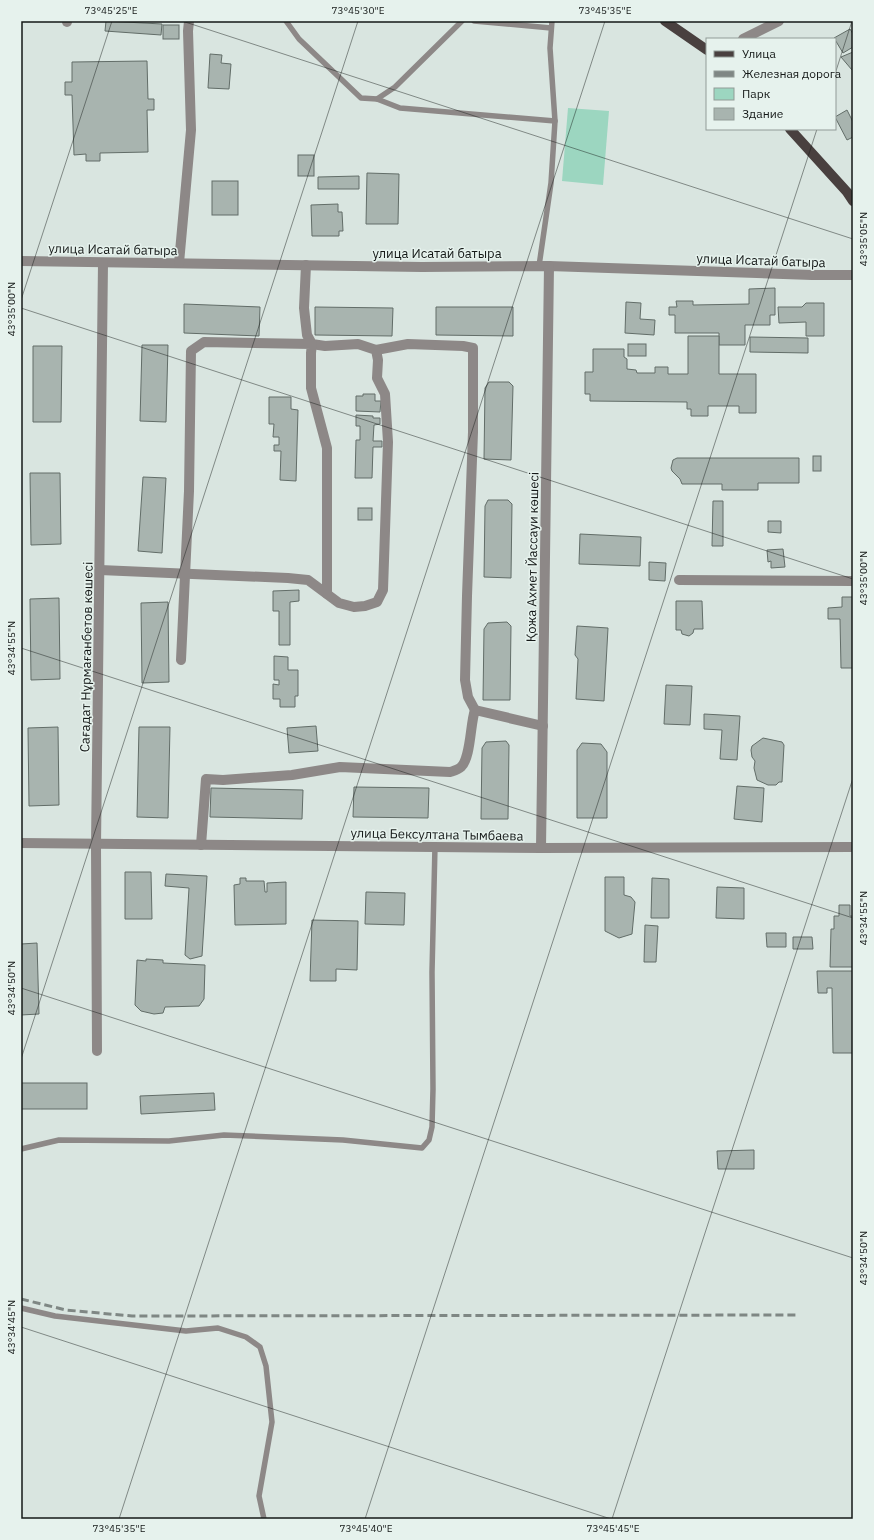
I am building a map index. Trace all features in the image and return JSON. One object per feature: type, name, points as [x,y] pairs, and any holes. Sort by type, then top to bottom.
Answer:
[{"type":"main road","points":[[665,21],[706,49]]},
{"type":"main road","points":[[791,130],[847,192],[853,201]]},
{"type":"street","points":[[179,263],[191,130],[189,21]]},
{"type":"street","points":[[745,38],[779,21]]},
{"type":"street","name":"улица Исатай батыра","points":[[21,261],[422,267],[544,266],[805,275],[853,275]]},
{"type":"street","name":"Сағадат Нұрмағанбетов көшесі","points":[[98,1051],[96,845],[103,262]]},
{"type":"street","points":[[306,265],[304,308],[306,335],[312,344],[311,388],[327,448],[327,594]]},
{"type":"street","name":"Қожа Ахмет Йассауи көшесі","points":[[541,848],[543,726],[544,266]]},
{"type":"street","points":[[181,660],[189,491],[191,351],[204,342],[312,344],[325,346],[358,344],[376,350],[408,344],[463,346],[473,348],[473,432],[465,680],[468,697],[475,710],[464,763],[460,768],[450,772],[340,767],[292,775],[223,780],[206,779],[201,845]]},
{"type":"street","points":[[100,570],[185,574],[252,575],[308,580],[339,603],[354,607],[365,606],[377,602],[383,590],[388,442],[386,394],[377,378],[378,360],[376,350]]},
{"type":"street","points":[[680,580],[853,581]]},
{"type":"street","points":[[475,710],[543,726]]},
{"type":"street","name":"улица Бексултана Тымбаева","points":[[21,843],[96,845],[435,846],[541,848],[853,847]]},
{"type":"lane","points":[[286,21],[299,39],[361,98],[377,99],[400,108],[555,121]]},
{"type":"lane","points":[[377,99],[395,86],[462,21]]},
{"type":"lane","points":[[474,21],[551,28]]},
{"type":"lane","points":[[544,266],[555,121],[550,48],[552,21]]},
{"type":"lane","points":[[21,1149],[59,1140],[169,1141],[224,1135],[343,1140],[422,1148],[429,1140],[432,1127],[432,972],[435,846]]},
{"type":"lane","points":[[21,1308],[55,1316],[186,1331],[218,1328],[246,1337],[260,1347],[266,1366],[272,1422],[259,1496],[264,1519]]},
{"type":"green space","points":[[568,108],[609,111],[603,185],[562,181]]},
{"type":"building","points":[[106,21],[162,24],[161,35],[105,31]]},
{"type":"building","points":[[163,25],[179,25],[179,39],[163,39]]},
{"type":"building","points":[[850,29],[853,34],[853,47],[843,53],[836,41],[836,38],[834,38]]},
{"type":"building","points":[[853,52],[853,69],[852,70],[841,57]]},
{"type":"building","points":[[210,54],[222,55],[221,63],[231,64],[229,89],[208,88]]},
{"type":"building","points":[[147,61],[148,99],[154,99],[154,110],[147,110],[148,152],[100,153],[100,161],[86,161],[86,154],[74,155],[72,95],[65,95],[65,82],[72,82],[72,62]]},
{"type":"building","points":[[847,110],[853,122],[853,137],[847,140],[836,116]]},
{"type":"building","points":[[298,155],[314,155],[314,176],[298,176]]},
{"type":"building","points":[[367,173],[399,174],[398,224],[366,224]]},
{"type":"building","points":[[359,176],[359,189],[318,189],[318,177]]},
{"type":"building","points":[[212,181],[238,181],[238,215],[212,215]]},
{"type":"building","points":[[338,204],[338,212],[342,212],[343,231],[339,231],[339,236],[312,236],[311,205]]},
{"type":"building","points":[[775,288],[775,315],[770,315],[770,325],[745,325],[745,345],[719,345],[719,333],[675,333],[675,315],[669,315],[669,307],[677,307],[676,301],[693,301],[693,305],[749,304],[749,289]]},
{"type":"building","points":[[626,302],[641,303],[640,319],[655,320],[654,335],[625,333]]},
{"type":"building","points":[[806,303],[824,303],[824,336],[806,336],[806,322],[779,323],[778,307],[802,307]]},
{"type":"building","points":[[184,304],[260,307],[259,336],[184,333]]},
{"type":"building","points":[[315,307],[393,308],[392,336],[315,335]]},
{"type":"building","points":[[436,307],[513,307],[513,336],[436,335]]},
{"type":"building","points":[[688,336],[719,336],[719,374],[756,374],[756,413],[739,413],[739,406],[708,406],[708,416],[691,416],[691,409],[687,409],[687,402],[590,401],[590,394],[585,394],[585,372],[593,372],[593,349],[624,349],[624,357],[627,359],[627,369],[636,370],[637,373],[655,373],[655,367],[668,367],[668,374],[688,374]]},
{"type":"building","points":[[750,337],[808,338],[808,353],[750,352]]},
{"type":"building","points":[[628,344],[646,344],[646,356],[628,356]]},
{"type":"building","points":[[142,345],[168,345],[166,422],[140,421]]},
{"type":"building","points":[[33,346],[62,346],[61,422],[33,422]]},
{"type":"building","points":[[489,382],[509,382],[513,386],[511,460],[484,459],[485,388]]},
{"type":"building","points":[[363,394],[375,394],[375,401],[381,401],[380,412],[356,411],[356,396],[363,396]]},
{"type":"building","points":[[269,397],[291,397],[291,409],[298,410],[296,481],[280,480],[281,451],[274,451],[274,445],[279,445],[279,437],[273,437],[274,424],[269,424]]},
{"type":"building","points":[[356,415],[380,418],[380,424],[374,425],[373,441],[382,441],[382,447],[373,447],[372,478],[355,478],[356,440],[360,440],[360,426],[356,426]]},
{"type":"building","points":[[813,456],[821,456],[821,471],[813,471]]},
{"type":"building","points":[[677,458],[799,458],[799,483],[758,483],[758,490],[722,490],[722,484],[682,484],[671,468],[673,460]]},
{"type":"building","points":[[30,473],[60,473],[61,544],[31,545]]},
{"type":"building","points":[[143,477],[166,478],[162,553],[138,551]]},
{"type":"building","points":[[488,500],[508,500],[512,504],[511,578],[484,577],[485,506]]},
{"type":"building","points":[[713,501],[723,501],[723,546],[712,546]]},
{"type":"building","points":[[358,508],[372,508],[372,520],[358,520]]},
{"type":"building","points":[[768,521],[781,521],[781,533],[768,532]]},
{"type":"building","points":[[580,534],[641,537],[640,566],[579,564]]},
{"type":"building","points":[[783,549],[785,567],[771,568],[771,561],[768,562],[767,550]]},
{"type":"building","points":[[649,562],[666,563],[665,581],[649,580]]},
{"type":"building","points":[[299,590],[299,601],[290,602],[290,645],[279,645],[279,611],[273,611],[273,591]]},
{"type":"building","points":[[842,597],[853,597],[853,668],[841,668],[840,619],[828,619],[828,608],[842,607]]},
{"type":"building","points":[[59,598],[60,679],[31,680],[30,599]]},
{"type":"building","points":[[676,601],[702,601],[703,629],[694,629],[693,633],[689,636],[682,634],[681,630],[676,630]]},
{"type":"building","points":[[168,602],[169,682],[142,683],[141,603]]},
{"type":"building","points":[[507,622],[511,626],[510,700],[483,700],[484,629],[488,623]]},
{"type":"building","points":[[577,626],[608,628],[604,701],[576,699],[578,659],[575,655]]},
{"type":"building","points":[[274,656],[288,657],[288,670],[298,670],[298,696],[295,696],[295,707],[280,707],[280,699],[273,699],[273,684],[279,685],[279,680],[274,680]]},
{"type":"building","points":[[666,685],[692,686],[690,725],[664,724]]},
{"type":"building","points":[[704,714],[740,716],[737,760],[720,759],[722,730],[704,729]]},
{"type":"building","points":[[316,726],[318,751],[289,753],[287,728]]},
{"type":"building","points":[[58,727],[59,805],[29,806],[28,728]]},
{"type":"building","points":[[139,727],[170,727],[168,818],[137,817]]},
{"type":"building","points":[[763,738],[782,742],[784,745],[782,782],[779,782],[776,785],[768,785],[757,780],[754,768],[755,761],[752,757],[751,750],[752,746]]},
{"type":"building","points":[[506,741],[509,745],[508,819],[481,819],[482,748],[486,742]]},
{"type":"building","points":[[582,743],[601,744],[607,752],[607,818],[577,818],[577,750]]},
{"type":"building","points":[[737,786],[764,788],[762,822],[734,819]]},
{"type":"building","points":[[354,787],[429,788],[428,818],[353,817]]},
{"type":"building","points":[[211,788],[303,790],[302,819],[210,817]]},
{"type":"building","points":[[125,872],[151,872],[152,919],[125,919]]},
{"type":"building","points":[[166,874],[207,876],[202,956],[190,959],[185,955],[189,888],[165,886]]},
{"type":"building","points":[[605,877],[624,877],[624,895],[631,897],[635,902],[632,934],[619,938],[605,931]]},
{"type":"building","points":[[240,878],[246,878],[246,881],[264,881],[265,892],[267,892],[267,883],[286,882],[286,924],[235,925],[234,885],[240,884]]},
{"type":"building","points":[[652,878],[669,879],[669,918],[651,918]]},
{"type":"building","points":[[717,887],[744,888],[744,919],[716,918]]},
{"type":"building","points":[[366,892],[405,893],[404,925],[365,924]]},
{"type":"building","points":[[839,905],[850,905],[850,916],[853,916],[853,967],[830,967],[831,929],[834,929],[834,916],[839,916]]},
{"type":"building","points":[[312,920],[358,921],[357,970],[336,969],[336,981],[310,981]]},
{"type":"building","points":[[645,925],[658,926],[656,962],[644,962]]},
{"type":"building","points":[[766,933],[786,933],[786,947],[767,947]]},
{"type":"building","points":[[793,937],[812,937],[813,949],[793,949]]},
{"type":"building","points":[[37,943],[39,1014],[21,1015],[21,944]]},
{"type":"building","points":[[146,959],[163,960],[163,963],[205,965],[204,999],[199,1006],[165,1007],[163,1013],[154,1014],[141,1011],[135,1005],[137,960],[146,961]]},
{"type":"building","points":[[817,971],[853,971],[853,1053],[833,1053],[832,988],[827,988],[827,993],[818,993]]},
{"type":"building","points":[[21,1083],[87,1083],[87,1109],[21,1109]]},
{"type":"building","points":[[214,1093],[215,1110],[141,1114],[140,1096]]},
{"type":"building","points":[[754,1150],[754,1169],[718,1169],[717,1151]]},
{"type":"railway","points":[[21,1299],[66,1310],[132,1316],[798,1315]]}]
